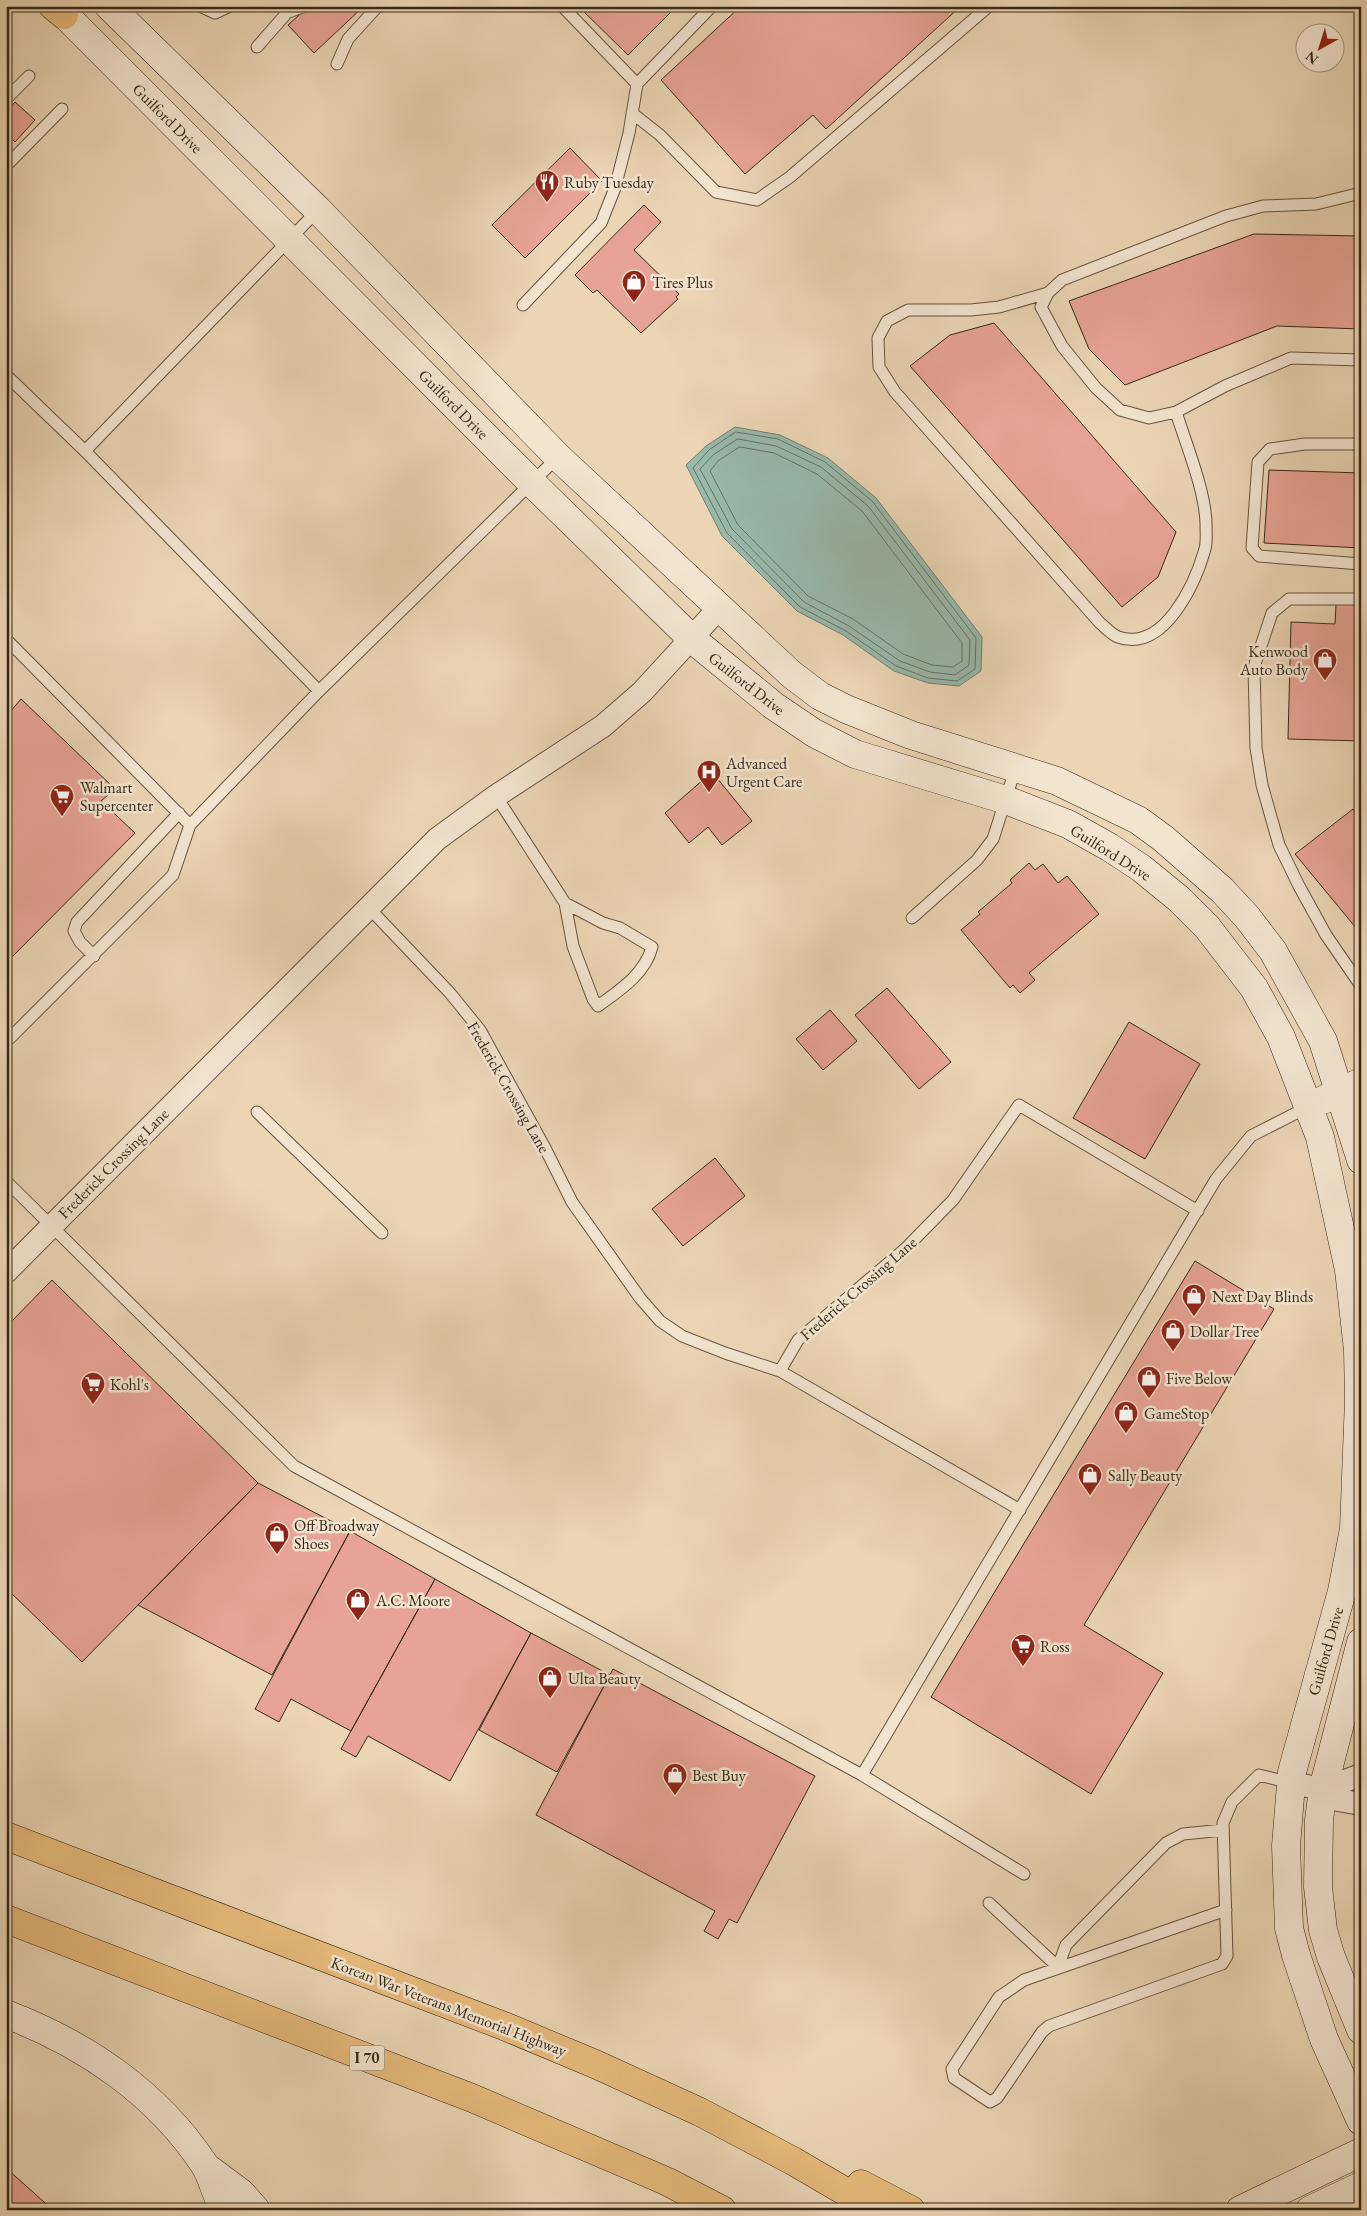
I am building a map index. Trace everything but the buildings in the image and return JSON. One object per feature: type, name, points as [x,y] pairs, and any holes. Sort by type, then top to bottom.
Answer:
[{"type":"highway","name":"Korean War Veterans Memorial Highway","points":[[6,1836],[504,2026],[596,2064],[709,2116],[877,2210]]},
{"type":"highway","name":"I 70","points":[[6,1919],[472,2098],[657,2177],[722,2210]]},
{"type":"highway","points":[[596,2064],[703,2107],[798,2150],[911,2210]]},
{"type":"main road","points":[[112,7],[318,210],[558,457],[791,674],[820,696],[846,709],[911,735],[1057,781],[1138,820],[1164,839],[1222,890],[1247,917],[1274,951],[1350,1087],[1361,1160]]},
{"type":"main road","name":"Guilford Drive","points":[[58,9],[692,639],[774,706],[814,733],[838,746],[886,765],[1006,800],[1068,824],[1109,847],[1141,868],[1179,899],[1207,927],[1233,958],[1259,996],[1281,1037],[1320,1137],[1349,1270],[1358,1350],[1359,1400],[1354,1529],[1342,1591],[1304,1722],[1291,1783],[1286,1846],[1289,1928],[1296,1955],[1324,2040],[1361,2121]]},
{"type":"main road","points":[[1308,1107],[1350,1087]]},
{"type":"main road","name":"Guilford Drive","points":[[1361,1642],[1323,1789],[1319,1820],[1318,1886],[1323,1930],[1331,1957],[1361,2030]]},
{"type":"main road","points":[[6,2014],[77,2045],[119,2075],[143,2094],[169,2121],[205,2166],[242,2193],[256,2210]]},
{"type":"main road","points":[[1240,2210],[1361,2152]]},
{"type":"main road","points":[[205,2166],[224,2210]]},
{"type":"main road","points":[[1310,2210],[1361,2186]]},
{"type":"street","name":"Frederick Crossing Lane","points":[[6,1272],[437,839],[496,796],[603,726],[642,692],[719,608]]},
{"type":"street","points":[[1323,1789],[1361,1775]]},
{"type":"street","points":[[1291,1783],[1323,1789],[1338,1800],[1361,1804]]},
{"type":"lane","points":[[200,6],[215,13],[230,6]]},
{"type":"lane","points":[[257,47],[290,10],[305,6]]},
{"type":"lane","points":[[337,64],[348,39],[378,6]]},
{"type":"lane","points":[[562,6],[637,84]]},
{"type":"lane","points":[[632,113],[660,135],[716,192],[757,200],[790,177],[989,6]]},
{"type":"lane","points":[[523,305],[601,223],[615,188],[637,84],[709,7]]},
{"type":"lane","points":[[6,99],[29,76]]},
{"type":"lane","points":[[6,166],[62,109]]},
{"type":"lane","points":[[1361,192],[1316,204],[1263,206],[1226,216],[1164,242],[1062,280],[1048,293],[1041,307],[1062,346],[1096,388],[1120,410],[1148,418],[1176,412],[1225,386],[1291,358],[1361,360]]},
{"type":"lane","points":[[84,451],[318,210]]},
{"type":"lane","points":[[1048,293],[999,306],[971,310],[908,310],[888,321],[878,338],[879,367],[895,392],[1100,623],[1117,637],[1142,639],[1160,629],[1187,596],[1206,547],[1206,520],[1199,488],[1176,412]]},
{"type":"lane","points":[[6,375],[84,451],[319,691]]},
{"type":"lane","points":[[1361,444],[1305,444],[1270,448],[1258,462],[1252,548],[1259,556],[1361,564]]},
{"type":"lane","points":[[6,1042],[173,875],[190,825],[319,691],[558,457]]},
{"type":"lane","points":[[1361,599],[1289,599],[1272,613],[1254,667],[1256,748],[1262,785],[1279,845],[1298,886],[1322,927],[1361,986]]},
{"type":"lane","points":[[6,639],[190,825]]},
{"type":"lane","points":[[912,918],[977,860],[993,839],[1016,767]]},
{"type":"lane","points":[[496,796],[565,903],[573,946],[592,999],[598,1006],[631,982],[650,955],[652,947],[620,928],[603,922],[565,903]]},
{"type":"lane","points":[[94,956],[80,942],[74,932],[77,922],[179,814]]},
{"type":"lane","name":"Frederick Crossing Lane","points":[[369,908],[450,993],[480,1030],[545,1148],[572,1202],[640,1298],[660,1321],[682,1336],[725,1354],[780,1371],[798,1340],[905,1248],[953,1200],[1019,1105],[1198,1210]]},
{"type":"lane","points":[[862,1775],[1216,1179],[1251,1136],[1308,1107]]},
{"type":"lane","points":[[258,1112],[382,1233]]},
{"type":"lane","points":[[6,1181],[294,1466],[862,1775],[1024,1874]]},
{"type":"lane","points":[[780,1371],[1020,1510]]},
{"type":"lane","points":[[1226,1910],[1024,1980],[999,1997],[952,2069],[954,2078],[990,2102],[997,2098],[1042,2032],[1049,2026],[1222,1964],[1228,1956],[1223,1823],[1232,1802],[1259,1775],[1291,1783]]},
{"type":"lane","points":[[1058,1967],[1066,1945],[1166,1843],[1183,1834],[1223,1830]]},
{"type":"lane","points":[[989,1903],[1058,1967]]},
{"type":"water","points":[[735,427],[780,435],[828,458],[876,498],[982,637],[981,671],[959,686],[928,683],[894,671],[843,635],[797,611],[722,536],[686,465],[706,446]]},
{"type":"place","name":"Ruby Tuesday","points":[[547,203]]},
{"type":"place","name":"Tires Plus","points":[[634,303]]},
{"type":"place","name":"Kenwood Auto Body","points":[[1325,681]]},
{"type":"place","name":"Advanced Urgent Care","points":[[709,793]]},
{"type":"place","name":"Walmart Supercenter","points":[[62,817]]},
{"type":"place","name":"Next Day Blinds","points":[[1194,1317]]},
{"type":"place","name":"Dollar Tree","points":[[1173,1352]]},
{"type":"place","name":"Five Below","points":[[1149,1399]]},
{"type":"place","name":"Kohl's","points":[[93,1405]]},
{"type":"place","name":"GameStop","points":[[1126,1434]]},
{"type":"place","name":"Sally Beauty","points":[[1090,1496]]},
{"type":"place","name":"Off Broadway Shoes","points":[[277,1555]]},
{"type":"place","name":"A.C. Moore","points":[[358,1621]]},
{"type":"place","name":"Ross","points":[[1023,1667]]},
{"type":"place","name":"Ulta Beauty","points":[[550,1699]]},
{"type":"place","name":"Best Buy","points":[[675,1796]]}]
